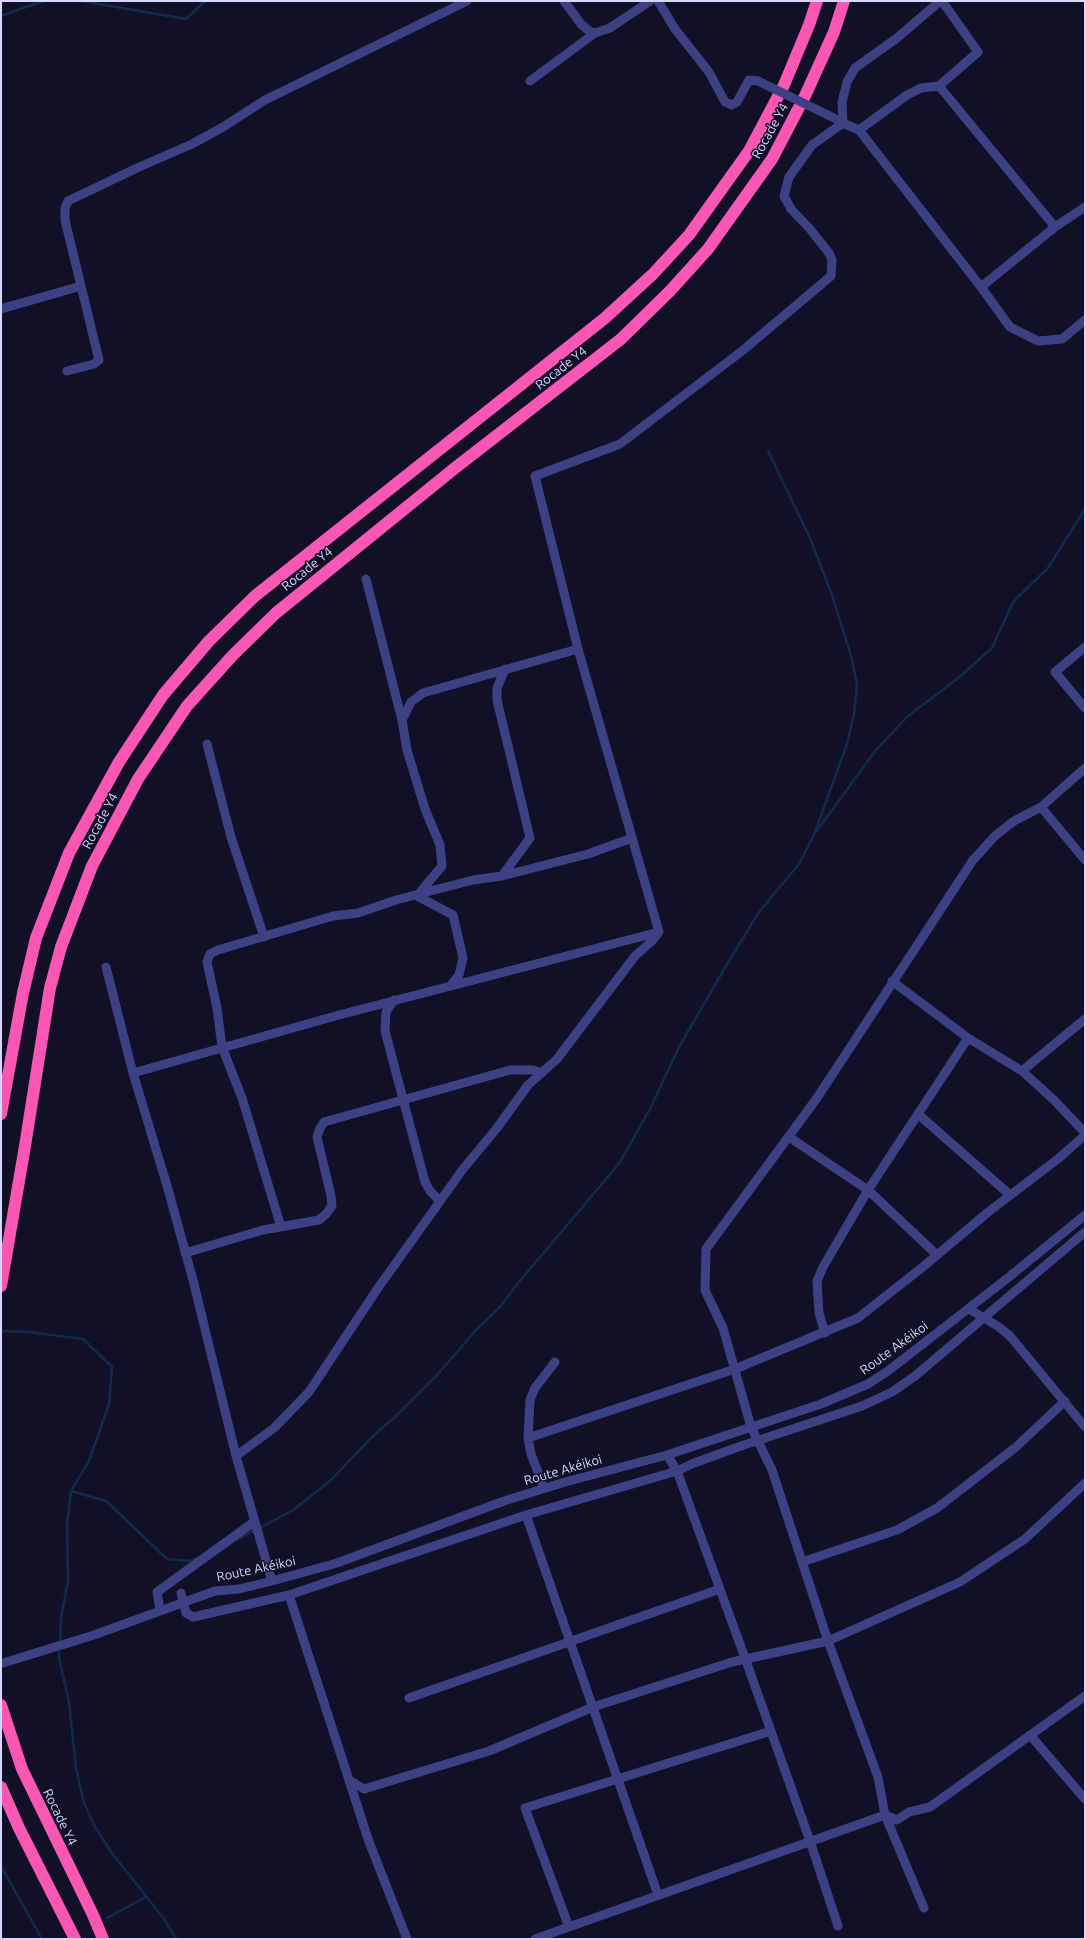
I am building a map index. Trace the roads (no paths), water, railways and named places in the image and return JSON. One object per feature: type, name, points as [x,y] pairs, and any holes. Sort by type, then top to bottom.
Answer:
[{"type":"highway","name":"Rocade Y4","points":[[1,1114],[23,993],[36,938],[66,860],[119,762],[163,696],[209,641],[255,596],[606,318],[653,274],[689,235],[749,151],[784,85],[809,25],[817,1]]},
{"type":"highway","name":"Rocade Y4","points":[[1,1286],[26,1146],[50,988],[61,947],[92,866],[138,778],[187,706],[233,655],[276,613],[454,468],[621,339],[670,291],[708,248],[772,159],[805,96],[834,32],[844,1]]},
{"type":"highway","name":"Rocade Y4","points":[[1,1705],[22,1769],[93,1915],[103,1939]]},
{"type":"highway","points":[[1,1787],[19,1828],[75,1939]]},
{"type":"street","points":[[66,371],[94,364],[99,360],[65,220],[65,208],[68,201],[192,144],[223,127],[265,100],[467,1]]},
{"type":"street","points":[[564,1],[581,24],[595,33]]},
{"type":"street","points":[[530,81],[595,33],[610,28],[650,1]]},
{"type":"street","points":[[658,1],[675,29],[709,72],[725,102],[732,105],[736,102],[749,80],[758,81],[859,130],[981,286],[1010,327],[1038,341],[1062,339],[1085,320]]},
{"type":"street","points":[[843,123],[842,102],[847,82],[855,68],[897,38],[941,1],[978,52],[939,86],[921,88],[907,95],[859,130]]},
{"type":"street","points":[[939,86],[1055,227]]},
{"type":"street","points":[[659,932],[578,649],[535,476],[620,444],[742,351],[831,276],[832,260],[829,253],[810,229],[790,209],[784,196],[789,177],[812,145],[843,123]]},
{"type":"street","points":[[981,286],[1055,227],[1085,207]]},
{"type":"street","points":[[1,309],[81,286]]},
{"type":"street","points":[[366,579],[402,720],[406,750],[425,809],[438,836],[442,866],[417,896]]},
{"type":"street","points":[[1085,647],[1055,672],[1085,708]]},
{"type":"street","points":[[402,720],[412,702],[423,693],[578,649]]},
{"type":"street","points":[[502,876],[530,838],[497,700],[496,688],[505,669]]},
{"type":"street","points":[[207,744],[231,837],[264,937]]},
{"type":"street","points":[[924,1908],[885,1814],[878,1777],[828,1641],[772,1470],[756,1441],[751,1427],[723,1328],[705,1290],[706,1249],[817,1098],[892,981],[973,860],[996,835],[1014,821],[1042,807],[1085,768]]},
{"type":"street","points":[[1042,807],[1085,860]]},
{"type":"street","points":[[281,1227],[242,1098],[222,1047],[217,1008],[207,962],[210,954],[218,950],[333,916],[358,913],[396,900],[417,896],[473,880],[502,876],[588,854],[632,838]]},
{"type":"street","points":[[417,896],[453,915],[463,958],[459,975],[451,985]]},
{"type":"street","points":[[133,1074],[222,1047],[394,1000],[659,932]]},
{"type":"street","points":[[236,1456],[274,1428],[309,1392],[378,1288],[440,1201],[528,1085],[557,1059],[635,956],[652,941],[659,932]]},
{"type":"street","points":[[106,967],[133,1074],[185,1253],[236,1456],[272,1582]]},
{"type":"street","points":[[528,1438],[735,1369],[825,1333],[864,1314],[1010,1195],[1059,1158],[1085,1134],[1054,1100],[1022,1071],[968,1038],[892,981]]},
{"type":"street","points":[[394,1000],[386,1012],[384,1022],[403,1101],[425,1182],[430,1191],[440,1201]]},
{"type":"street","points":[[1022,1071],[1085,1019]]},
{"type":"street","points":[[825,1333],[819,1313],[817,1281],[823,1267],[868,1190],[968,1038]]},
{"type":"street","points":[[185,1253],[281,1227],[319,1220],[332,1206],[330,1189],[319,1150],[317,1137],[324,1122],[510,1070],[534,1070],[542,1073]]},
{"type":"street","points":[[918,1114],[1010,1195]]},
{"type":"street","points":[[789,1137],[868,1190],[937,1255]]},
{"type":"street","name":"Route Akéikoi","points":[[3,1662],[94,1635],[160,1610],[182,1598],[272,1582],[359,1556],[484,1508],[544,1488],[667,1455],[821,1404],[868,1384],[888,1371],[969,1309],[1085,1215]]},
{"type":"street","points":[[182,1598],[186,1613],[193,1617],[289,1595],[526,1515],[677,1471],[694,1463],[756,1441],[856,1409],[892,1392],[915,1376],[1085,1232]]},
{"type":"street","points":[[969,1309],[999,1327],[1010,1336],[1085,1427]]},
{"type":"street","points":[[544,1488],[531,1454],[528,1438],[530,1400],[535,1388],[555,1362]]},
{"type":"street","points":[[802,1562],[897,1530],[937,1508],[1016,1447],[1065,1401]]},
{"type":"street","points":[[667,1455],[677,1471],[720,1589],[810,1841],[838,1926]]},
{"type":"street","points":[[349,1780],[364,1789],[372,1787],[489,1751],[592,1707],[745,1658],[828,1641],[960,1582],[1025,1539],[1085,1483]]},
{"type":"street","points":[[526,1515],[658,1895]]},
{"type":"street","points":[[160,1610],[157,1592],[254,1522]]},
{"type":"street","points":[[409,1698],[720,1589]]},
{"type":"street","points":[[289,1595],[368,1839],[407,1939]]},
{"type":"street","points":[[535,1939],[885,1814],[896,1820],[909,1812],[930,1807],[1085,1696]]},
{"type":"street","points":[[569,1927],[525,1808],[771,1731]]},
{"type":"street","points":[[1030,1735],[1085,1799]]},
{"type":"waterway","points":[[1,16],[43,1]]},
{"type":"waterway","points":[[81,1],[186,19],[205,1]]},
{"type":"waterway","points":[[260,1528],[293,1510],[330,1481],[373,1436],[395,1417],[438,1374],[477,1329],[500,1307],[518,1283],[620,1162],[651,1107],[679,1047],[726,966],[759,912],[799,864],[814,835],[847,744],[854,714],[857,685],[851,656],[832,595],[810,538],[768,451]]},
{"type":"waterway","points":[[816,832],[876,750],[908,716],[957,679],[992,648],[1013,602],[1048,568],[1085,509]]},
{"type":"waterway","points":[[1,1331],[29,1332],[83,1339],[112,1367],[109,1404],[89,1461],[71,1491],[67,1524],[68,1581],[61,1618],[60,1643]]},
{"type":"waterway","points":[[71,1491],[106,1501],[167,1559],[190,1561],[198,1558]]},
{"type":"waterway","points":[[237,1540],[255,1530]]},
{"type":"waterway","points":[[59,1648],[59,1658],[69,1702],[76,1768],[84,1803],[94,1825],[111,1852],[164,1919],[176,1939]]},
{"type":"waterway","points":[[1,1866],[42,1939]]},
{"type":"waterway","points":[[107,1918],[146,1897]]}]
